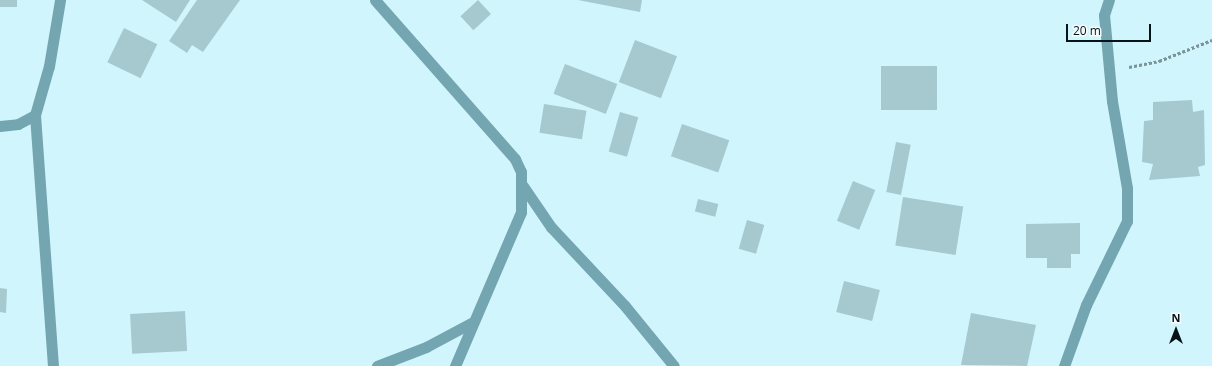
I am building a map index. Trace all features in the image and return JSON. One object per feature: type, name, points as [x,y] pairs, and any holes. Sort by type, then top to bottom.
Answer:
[{"type":"street","points":[[53,366],[35,115],[49,66],[60,0]]},
{"type":"street","points":[[375,0],[515,159],[523,186],[551,227],[625,306],[674,366]]},
{"type":"street","points":[[1064,366],[1086,305],[1127,221],[1127,188],[1109,70],[1104,15],[1109,0]]},
{"type":"street","points":[[0,126],[18,124],[35,115]]},
{"type":"street","points":[[455,366],[471,324],[521,212],[523,186]]},
{"type":"street","points":[[377,366],[426,348],[471,324]]},
{"type":"path","points":[[1109,70],[1159,61],[1212,40]]},
{"type":"building","points":[[0,0],[17,0],[17,7],[0,7]]},
{"type":"building","points":[[142,0],[190,0],[176,22]]},
{"type":"building","points":[[197,0],[240,0],[203,52],[192,45],[187,53],[169,41]]},
{"type":"building","points":[[478,0],[491,14],[473,30],[460,16]]},
{"type":"building","points":[[578,0],[642,0],[640,12]]},
{"type":"building","points":[[124,28],[157,44],[141,78],[107,62]]},
{"type":"building","points":[[635,40],[677,56],[661,98],[619,82]]},
{"type":"building","points":[[565,64],[617,84],[606,114],[554,94]]},
{"type":"building","points":[[881,66],[937,66],[937,110],[881,110]]},
{"type":"building","points":[[1192,100],[1193,112],[1204,110],[1205,165],[1198,167],[1200,176],[1149,180],[1153,164],[1142,162],[1144,121],[1153,120],[1153,102]]},
{"type":"building","points":[[544,104],[586,111],[582,139],[539,133]]},
{"type":"building","points":[[620,112],[638,117],[627,157],[609,151]]},
{"type":"building","points":[[682,124],[729,140],[718,172],[671,156]]},
{"type":"building","points":[[896,142],[911,145],[901,195],[886,192]]},
{"type":"building","points":[[853,181],[875,190],[859,230],[837,221]]},
{"type":"building","points":[[903,197],[963,207],[956,255],[895,245]]},
{"type":"building","points":[[698,199],[718,204],[715,217],[695,212]]},
{"type":"building","points":[[747,220],[764,225],[756,254],[739,249]]},
{"type":"building","points":[[1080,223],[1080,254],[1071,254],[1071,268],[1047,268],[1047,258],[1026,258],[1026,224]]},
{"type":"building","points":[[844,281],[880,290],[872,321],[836,312]]},
{"type":"building","points":[[0,288],[7,289],[6,313],[0,312]]},
{"type":"building","points":[[185,311],[187,351],[132,354],[130,314]]},
{"type":"building","points":[[971,313],[1036,325],[1027,366],[961,365]]}]
